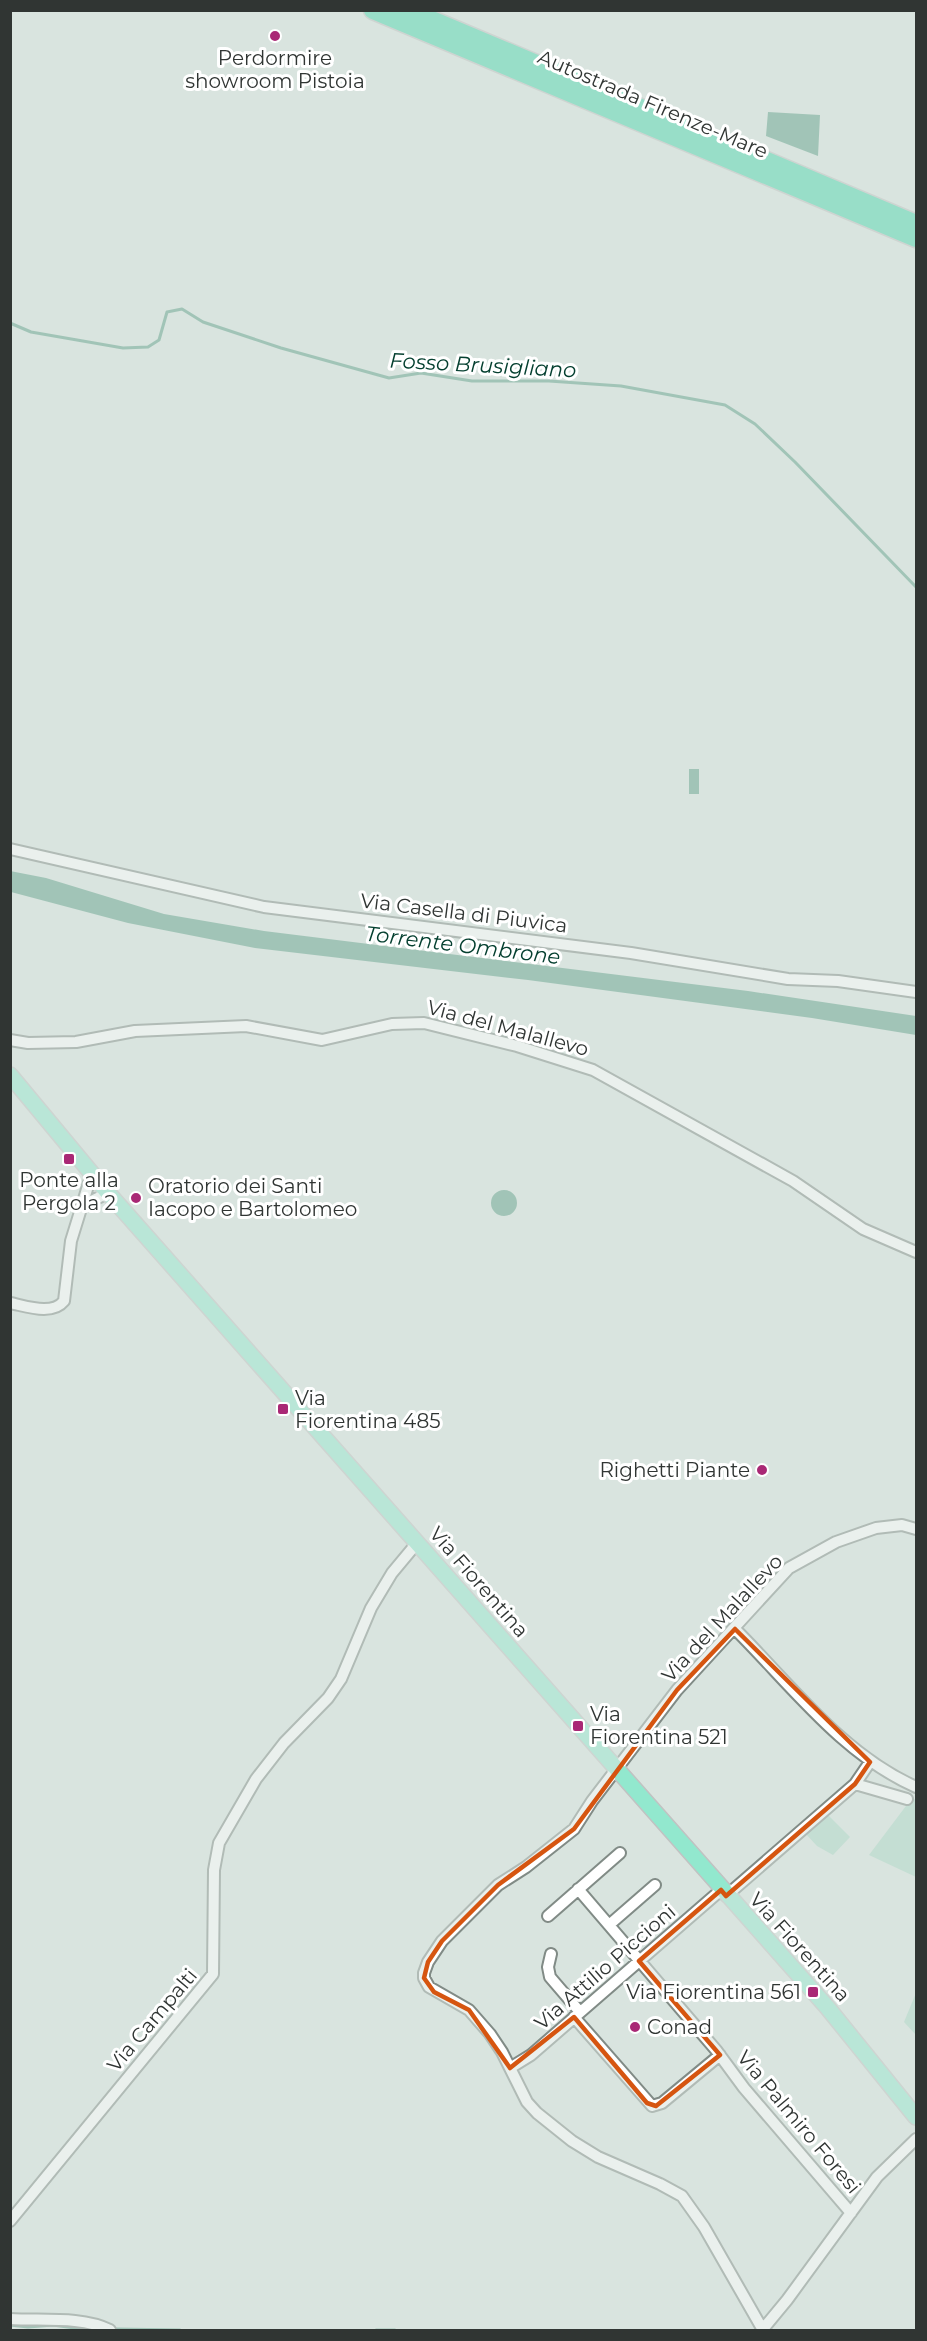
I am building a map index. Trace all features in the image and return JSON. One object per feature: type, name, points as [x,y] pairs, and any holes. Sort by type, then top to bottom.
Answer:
[{"type":"highway","name":"Autostrada Firenze-Mare","points":[[373,10],[916,238]]},
{"type":"highway","name":"Autostrada Firenze-Mare","points":[[408,10],[916,224]]},
{"type":"main road","name":"Via Fiorentina","points":[[10,1075],[108,1193],[827,2007],[916,2117]]},
{"type":"street","name":"Via Casella di Piuvica","points":[[10,849],[264,906],[631,953],[788,979],[838,981],[916,992]]},
{"type":"street","name":"Via del Malallevo","points":[[10,1040],[76,1042],[135,1031],[246,1026],[322,1040],[392,1024],[424,1023],[517,1046],[593,1070],[793,1181],[863,1228],[916,1252]]},
{"type":"street","points":[[10,1303],[49,1309],[62,1304],[65,1297],[71,1241],[92,1173]]},
{"type":"street","points":[[81,1206],[108,1193]]},
{"type":"street","name":"Via del Malallevo","points":[[510,2068],[498,2045],[469,2010],[429,1987],[424,1978],[426,1967],[442,1941],[498,1885],[526,1867],[574,1829],[591,1800],[677,1690],[789,1568],[836,1542],[862,1532],[890,1526],[910,1526],[916,1529]]},
{"type":"street","name":"Via Campalti","points":[[10,2221],[213,1974],[214,1870],[219,1843],[256,1779],[284,1743],[328,1698],[341,1679],[371,1608],[392,1573],[417,1543]]},
{"type":"street","points":[[735,1629],[833,1730],[870,1762],[916,1787]]},
{"type":"street","name":"Via Attilio Piccioni","points":[[510,2068],[523,2061],[639,1961],[855,1784],[870,1762]]},
{"type":"street","points":[[855,1784],[907,1799]]},
{"type":"street","points":[[548,1916],[620,1853]]},
{"type":"street","points":[[609,1925],[655,1885]]},
{"type":"street","name":"Via Palmiro Foresi","points":[[578,1890],[720,2055],[744,2088],[851,2213]]},
{"type":"street","points":[[551,1954],[548,1970],[550,1977],[577,2015],[649,2105],[656,2106],[666,2099],[720,2055]]},
{"type":"street","points":[[510,2068],[527,2102],[565,2135],[613,2165],[660,2184],[682,2196],[704,2227],[764,2330],[883,2170],[916,2139]]},
{"type":"street","points":[[10,2319],[66,2321],[99,2325],[110,2331]]},
{"type":"highlighted area","points":[[735,1629],[870,1762],[855,1784],[726,1896],[721,1890],[639,1961],[720,2055],[656,2106],[647,2103],[574,2017],[510,2068],[469,2010],[434,1992],[424,1978],[428,1962],[442,1941],[498,1885],[574,1829],[677,1690]]},
{"type":"shaded area","points":[[768,112],[820,115],[818,156],[766,136]]},
{"type":"shaded area","points":[[689,769],[699,769],[699,794],[689,794]]},
{"type":"shaded area","points":[[10,871],[46,878],[164,914],[264,931],[748,991],[916,1016],[916,1035],[812,1018],[528,980],[255,948],[128,923],[11,892]]},
{"type":"shaded area","points":[[504,1190],[513,1194],[517,1203],[513,1212],[504,1216],[495,1212],[491,1203],[495,1194]]},
{"type":"shaded area","points":[[912,1798],[916,1800],[916,1877],[869,1855]]},
{"type":"shaded area","points":[[826,1813],[850,1837],[833,1855],[817,1846],[805,1833]]},
{"type":"shaded area","points":[[916,1993],[916,2035],[904,2022]]},
{"type":"waterway","name":"Fosso Brusigliano","points":[[10,323],[31,332],[123,348],[148,347],[159,340],[167,312],[182,309],[203,322],[281,348],[389,378],[421,373],[472,381],[549,381],[621,386],[725,405],[755,424],[795,462],[916,587]]},
{"type":"waterway","points":[[10,2325],[28,2327],[53,2325],[89,2330]]},
{"type":"waterway","points":[[116,2329],[180,2330]]},
{"type":"waterway","points":[[376,2330],[395,2330]]},
{"type":"place","name":"Perdormire showroom Pistoia","points":[[275,36]]},
{"type":"place","name":"Ponte alla Pergola 2","points":[[69,1159]]},
{"type":"place","name":"Oratorio dei Santi Iacopo e Bartolomeo","points":[[136,1198]]},
{"type":"place","name":"Via Fiorentina 485","points":[[283,1409]]},
{"type":"place","name":"Righetti Piante","points":[[762,1470]]},
{"type":"place","name":"Via Fiorentina 521","points":[[578,1726]]},
{"type":"place","name":"Via Fiorentina 561","points":[[813,1992]]},
{"type":"place","name":"Conad","points":[[635,2027]]},
{"type":"water label","name":"Torrente Ombrone","points":[[463,945]]}]
